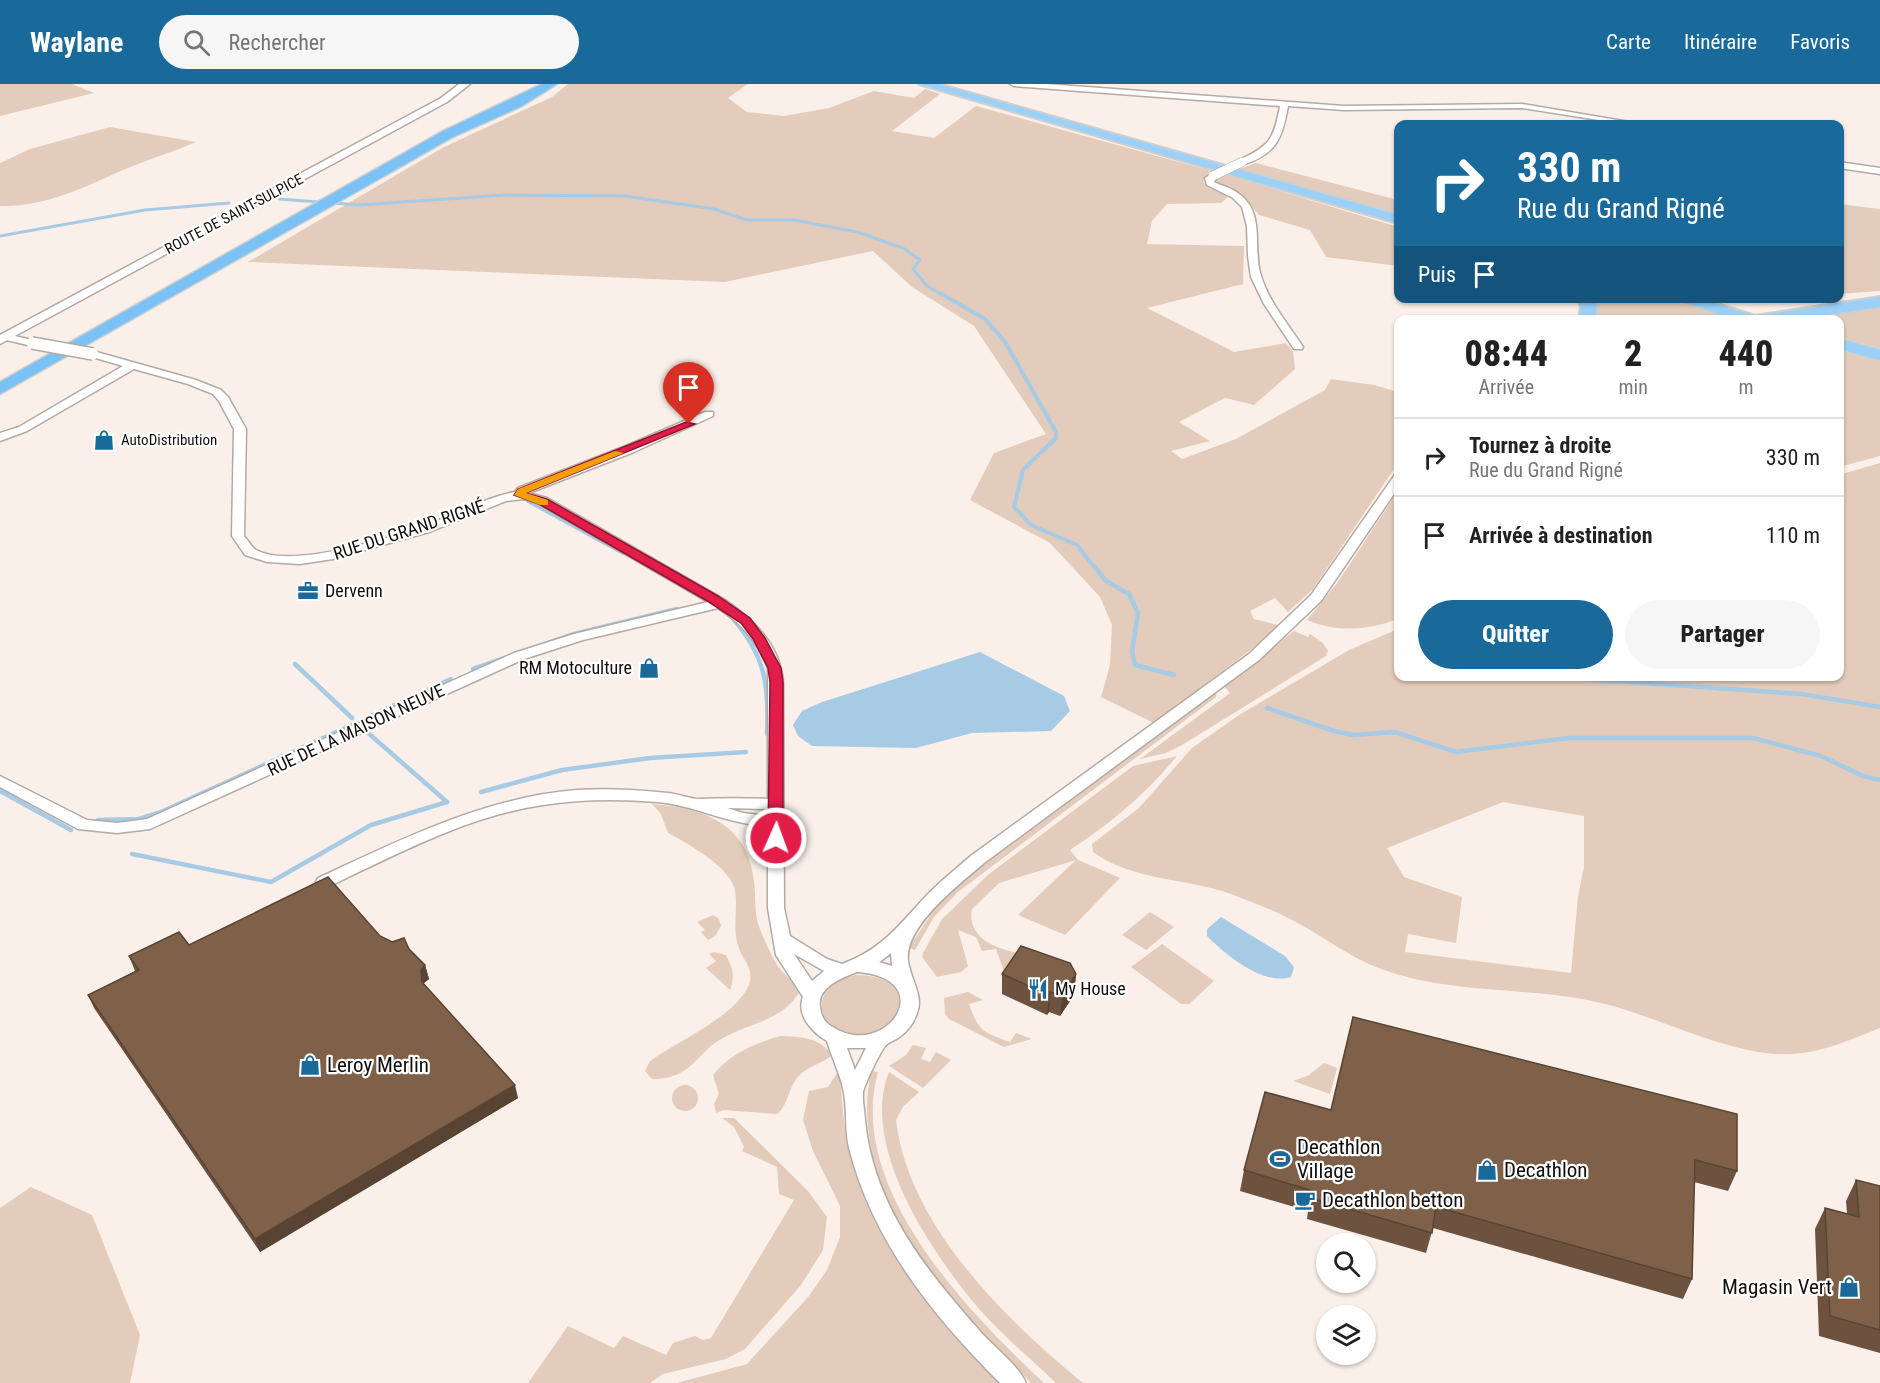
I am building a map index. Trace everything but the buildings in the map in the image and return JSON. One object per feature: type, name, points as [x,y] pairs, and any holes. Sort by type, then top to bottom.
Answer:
[{"type":"highway","points":[[0,389],[438,132],[538,84]]},
{"type":"highway","points":[[0,378],[320,202],[448,134],[518,103],[551,84]]},
{"type":"main road","points":[[925,84],[1393,218]]},
{"type":"main road","points":[[1790,315],[1880,302]]},
{"type":"main road","points":[[1697,303],[1738,315]]},
{"type":"main road","points":[[1844,345],[1880,355]]},
{"type":"street","name":"ROUTE DE SAINT-SULPICE","points":[[3,338],[444,100],[465,84]]},
{"type":"street","points":[[1014,84],[1284,105],[1368,109],[1522,106],[1611,120]]},
{"type":"street","points":[[1284,105],[1279,135],[1272,147],[1209,178],[1210,183],[1238,197],[1250,213],[1255,275],[1275,310],[1281,326],[1298,347]]},
{"type":"street","points":[[1844,166],[1880,171]]},
{"type":"street","name":"RUE DU GRAND RIGNÉ","points":[[3,338],[93,354],[134,364],[217,392],[231,410],[240,437],[238,536],[243,548],[254,555],[289,560],[321,558],[444,522],[498,500],[520,495],[522,491],[630,449],[709,414]]},
{"type":"street","points":[[0,437],[22,429],[134,364]]},
{"type":"street","points":[[905,933],[899,958],[904,983],[911,995],[911,1008],[904,1023],[880,1039],[862,1042],[835,1038],[813,1022],[809,1010],[811,994],[822,980],[874,957],[905,933],[936,895],[978,860],[1254,657],[1299,617],[1323,590],[1394,485]]},
{"type":"street","points":[[520,495],[543,501],[720,603],[745,620],[766,649],[775,668],[776,908],[784,940],[785,955],[811,994]]},
{"type":"street","name":"RUE DE LA MAISON NEUVE","points":[[0,781],[84,825],[117,828],[150,824],[519,656],[579,637],[720,603]]},
{"type":"street","points":[[324,882],[430,835],[536,802],[576,796],[613,794],[697,804],[733,817],[776,821]]},
{"type":"street","points":[[697,804],[705,801],[777,804]]},
{"type":"street","points":[[784,940],[821,963],[847,968],[883,970],[904,983]]},
{"type":"street","points":[[835,1038],[853,1092],[858,1145],[869,1181],[889,1228],[927,1286],[984,1352],[1015,1383]]},
{"type":"street","points":[[853,1092],[880,1039]]},
{"type":"shaded area","points":[[0,84],[72,84],[94,93],[0,116]]},
{"type":"shaded area","points":[[568,84],[748,84],[728,98],[747,112],[784,116],[829,108],[874,91],[914,98],[925,89],[940,94],[892,131],[934,138],[976,106],[1215,172],[1204,178],[1204,183],[1207,187],[1229,196],[1221,203],[1167,204],[1152,221],[1147,244],[1244,246],[1243,284],[1147,308],[1234,352],[1286,343],[1293,351],[1295,369],[1254,405],[1225,398],[1179,422],[1210,441],[1171,451],[1182,459],[1236,439],[1325,390],[1331,379],[1374,385],[1394,391],[1394,469],[1313,589],[1288,612],[1275,598],[1250,611],[1254,619],[1282,626],[1154,723],[1101,697],[1110,665],[1112,625],[1100,597],[1050,543],[970,500],[994,453],[1046,434],[974,326],[912,287],[873,251],[725,282],[248,262],[444,147],[552,97]]},
{"type":"shaded area","points":[[110,127],[196,142],[48,200],[0,206],[0,163],[30,149]]},
{"type":"shaded area","points":[[1256,163],[1394,199],[1394,213],[1240,169]]},
{"type":"shaded area","points":[[1224,174],[1394,226],[1394,266],[1326,257],[1310,230],[1259,215],[1242,195],[1216,184],[1214,180]]},
{"type":"shaded area","points":[[1844,205],[1880,209],[1880,291],[1844,294]]},
{"type":"shaded area","points":[[1594,303],[1680,303],[1720,315],[1596,315],[1597,311]]},
{"type":"shaded area","points":[[1880,307],[1880,348],[1844,338],[1844,315],[1822,315]]},
{"type":"shaded area","points":[[1844,352],[1880,362],[1880,456],[1844,466]]},
{"type":"shaded area","points":[[1880,463],[1880,706],[1800,692],[1801,696],[1880,709],[1880,1028],[1816,1051],[1771,1054],[1723,1044],[1627,1010],[1577,998],[1465,987],[1409,977],[1369,964],[1298,923],[1252,902],[1214,889],[1125,869],[1093,852],[1092,844],[1139,808],[1192,748],[1239,715],[1349,650],[1394,631],[1394,681],[1844,681],[1844,474]],"holes":[[[1503,802],[1584,816],[1584,867],[1578,896],[1571,973],[1405,952],[1408,934],[1456,943],[1462,897],[1404,877],[1387,848]]]},
{"type":"shaded area","points":[[1394,497],[1394,620],[1352,629],[1330,627],[1307,620],[1338,582]]},
{"type":"shaded area","points":[[1294,631],[1308,637],[1310,634],[1323,643],[1328,651],[1326,656],[1182,745],[1166,753],[1140,759],[1230,693],[1224,686]]},
{"type":"shaded area","points":[[1217,691],[1216,697],[958,892],[934,917],[915,950],[909,948],[933,911],[973,872]]},
{"type":"shaded area","points":[[1177,756],[1127,807],[1070,850],[1078,860],[1120,878],[1065,935],[1018,915],[1076,860],[999,883],[972,909],[975,930],[981,937],[998,947],[1029,955],[1007,980],[996,949],[982,951],[976,937],[958,930],[968,966],[961,972],[937,977],[922,957],[923,953],[942,919],[989,874],[1133,766]]},
{"type":"shaded area","points":[[652,804],[671,806],[705,815],[720,822],[733,832],[743,845],[750,861],[759,927],[777,965],[799,993],[791,1003],[771,1017],[715,1043],[685,1070],[670,1077],[652,1079],[645,1071],[650,1061],[724,1014],[743,995],[748,986],[750,973],[737,942],[736,897],[732,882],[708,857],[668,833],[661,814]]},
{"type":"shaded area","points":[[1150,912],[1174,927],[1146,950],[1122,935]]},
{"type":"shaded area","points":[[713,915],[719,919],[721,926],[715,936],[708,940],[701,932],[705,930],[697,922]]},
{"type":"shaded area","points":[[1162,944],[1214,981],[1189,1004],[1181,1004],[1131,967]]},
{"type":"shaded area","points":[[714,952],[726,955],[730,964],[733,977],[730,990],[706,968],[716,961],[709,954]]},
{"type":"shaded area","points":[[855,975],[881,979],[896,989],[900,1002],[896,1016],[884,1028],[868,1034],[848,1033],[826,1021],[823,1012],[823,997],[827,991],[839,981]]},
{"type":"shaded area","points":[[968,992],[983,1000],[969,1004],[983,1030],[1010,1042],[1016,1033],[1032,1039],[1004,1047],[949,1019],[945,1014],[944,998]]},
{"type":"shaded area","points":[[780,1036],[815,1041],[833,1055],[800,1074],[794,1082],[784,1107],[777,1114],[723,1110],[716,1113],[714,1104],[719,1094],[713,1075],[743,1050]]},
{"type":"shaded area","points":[[913,1045],[926,1048],[921,1059],[930,1062],[936,1052],[951,1060],[923,1088],[889,1066],[906,1055]]},
{"type":"shaded area","points":[[1324,1063],[1337,1068],[1330,1094],[1293,1081],[1309,1075]]},
{"type":"shaded area","points":[[839,1070],[847,1138],[857,1174],[886,1241],[926,1301],[974,1357],[1000,1383],[677,1383],[747,1364],[809,1296],[827,1270],[840,1237],[840,1206],[813,1151],[803,1120],[809,1091],[828,1087]]},
{"type":"shaded area","points":[[871,1071],[878,1072],[873,1115],[880,1159],[896,1202],[920,1244],[949,1283],[1013,1354],[1044,1383],[1031,1383],[969,1318],[939,1282],[912,1243],[889,1202],[874,1160],[867,1116]]},
{"type":"shaded area","points":[[889,1072],[919,1092],[903,1107],[896,1120],[904,1159],[919,1197],[940,1233],[993,1300],[1053,1358],[1083,1383],[1056,1383],[1008,1338],[961,1287],[923,1230],[892,1166],[884,1133],[882,1102]]},
{"type":"shaded area","points":[[685,1085],[694,1089],[698,1098],[694,1107],[685,1111],[676,1107],[672,1098],[676,1089]]},
{"type":"shaded area","points":[[722,1118],[734,1118],[808,1191],[827,1217],[823,1250],[801,1285],[745,1349],[726,1359],[663,1374],[650,1383],[528,1383],[568,1326],[614,1348],[623,1336],[666,1355],[673,1343],[695,1336],[703,1340],[711,1338],[794,1200],[779,1194],[777,1167],[742,1151],[744,1147],[734,1127]]},
{"type":"shaded area","points":[[31,1187],[92,1215],[140,1335],[130,1383],[0,1383],[0,1208]]},
{"type":"water","points":[[980,652],[1064,696],[1070,711],[1051,731],[972,733],[916,748],[812,746],[798,736],[793,725],[802,711],[822,702]]},
{"type":"water","points":[[1221,917],[1285,956],[1294,967],[1291,977],[1280,979],[1257,973],[1224,952],[1207,936],[1207,929]]},
{"type":"waterway","points":[[279,199],[359,205],[505,195],[625,196],[714,209],[746,220],[794,220],[857,232],[903,248],[920,260],[913,269],[927,286],[942,295]]},
{"type":"waterway","points":[[0,236],[145,210],[229,203]]},
{"type":"waterway","points":[[940,293],[985,319],[1005,342],[1056,432],[1056,438],[1023,470],[1014,507],[1031,525],[1077,545],[1095,568]]},
{"type":"waterway","points":[[528,501],[623,553]]},
{"type":"waterway","points":[[1094,566],[1106,581],[1129,594],[1138,613],[1132,652],[1135,665],[1174,675]]},
{"type":"waterway","points":[[473,669],[574,634],[677,609]]},
{"type":"waterway","points":[[734,620],[753,647],[763,673],[767,702],[767,734]]},
{"type":"waterway","points":[[295,664],[352,718]]},
{"type":"waterway","points":[[366,718],[451,679]]},
{"type":"waterway","points":[[1615,681],[1801,694],[1880,707]]},
{"type":"waterway","points":[[1267,708],[1334,731],[1353,735],[1395,732],[1456,752],[1569,738],[1753,738],[1821,756],[1863,776],[1880,780]]},
{"type":"waterway","points":[[98,820],[139,819],[161,812],[356,723]]},
{"type":"waterway","points":[[132,854],[271,882],[371,825],[447,802],[367,732]]},
{"type":"waterway","points":[[481,792],[562,770],[650,758],[746,752]]},
{"type":"waterway","points":[[0,791],[71,830]]},
{"type":"slow traffic","points":[[544,502],[520,495],[522,491],[619,453]]},
{"type":"place","name":"AutoDistribution","points":[[104,440]]},
{"type":"place","name":"Dervenn","points":[[308,591]]},
{"type":"place","name":"RM Motoculture","points":[[649,668]]},
{"type":"place","name":"My House","points":[[1038,989]]},
{"type":"place","name":"Leroy Merlin","points":[[310,1065]]},
{"type":"place","name":"Decathlon Village","points":[[1280,1159]]},
{"type":"place","name":"Decathlon","points":[[1487,1170]]},
{"type":"place","name":"Decathlon betton","points":[[1305,1200]]},
{"type":"place","name":"Magasin Vert","points":[[1849,1287]]},
{"type":"route","points":[[689,424],[522,491],[520,495],[543,501],[714,599],[745,620],[759,638],[775,668],[776,838]]}]
